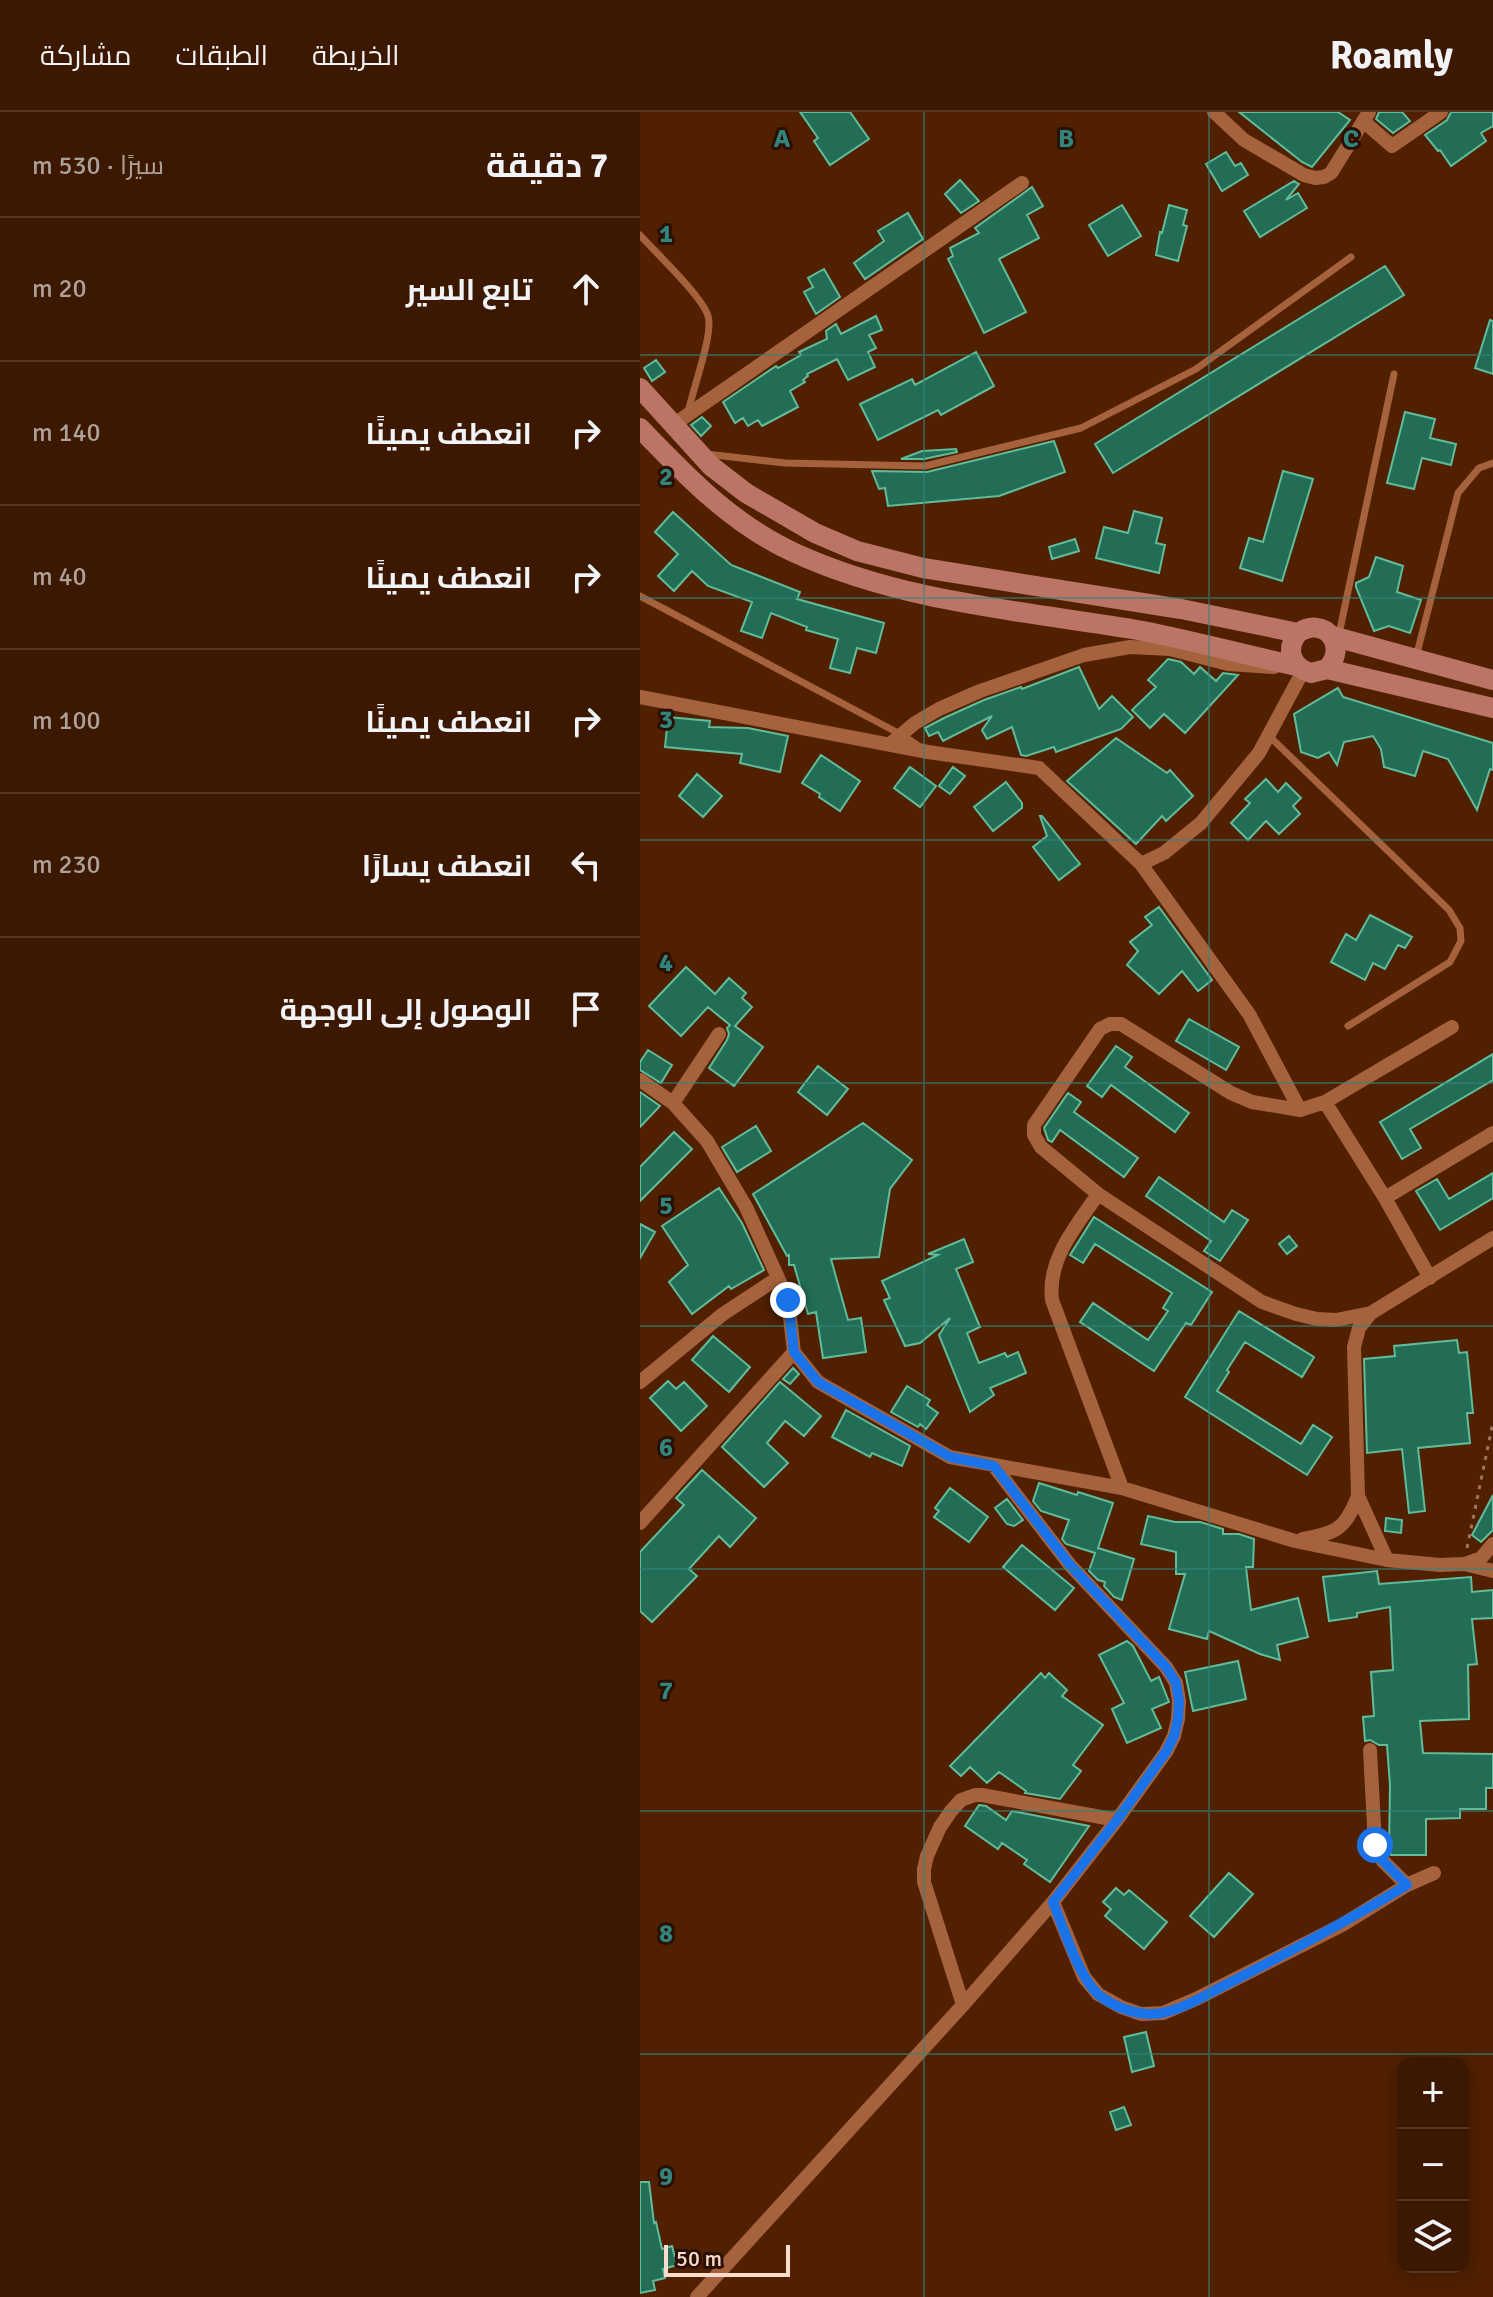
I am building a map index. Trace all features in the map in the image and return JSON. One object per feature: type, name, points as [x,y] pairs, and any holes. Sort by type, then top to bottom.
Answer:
[{"type":"main road","points":[[640,388],[680,421],[711,466],[746,493],[815,533],[857,551],[923,568],[1181,609],[1298,633]]},
{"type":"main road","points":[[640,428],[696,486],[763,536],[794,553],[883,585],[943,599],[1146,632],[1319,672],[1327,669],[1493,708]]},
{"type":"main road","points":[[1300,668],[1291,656],[1293,639],[1304,628],[1317,627],[1335,637],[1493,680]]},
{"type":"main road","points":[[1327,669],[1336,655],[1335,637]]},
{"type":"street","points":[[1214,112],[1244,140],[1304,175],[1315,178],[1331,173],[1366,117],[1392,146],[1441,112]]},
{"type":"street","points":[[680,421],[1022,183]]},
{"type":"street","points":[[896,740],[915,723],[980,691],[1084,655],[1115,649],[1170,649],[1228,664],[1300,668],[1259,753],[1201,823],[1164,853],[1141,864]]},
{"type":"street","points":[[640,697],[896,740],[928,752],[1039,768],[1141,864],[1249,1014],[1300,1110]]},
{"type":"street","points":[[1452,1027],[1325,1102],[1300,1110],[1252,1102],[1231,1093],[1121,1024],[1110,1024],[1100,1029],[1034,1125],[1034,1135],[1041,1147],[1098,1194],[1262,1302],[1317,1319],[1336,1320],[1371,1313],[1493,1238]]},
{"type":"street","points":[[673,1103],[719,1034]]},
{"type":"street","points":[[640,1080],[673,1103],[707,1141],[746,1207],[788,1300],[794,1352],[818,1382],[950,1457],[1122,1488],[1295,1541],[1387,1560],[1464,1564],[1493,1571]]},
{"type":"street","points":[[1325,1102],[1430,1278]]},
{"type":"street","points":[[1385,1198],[1493,1133]]},
{"type":"street","points":[[1098,1194],[1057,1258],[1050,1287],[1052,1300],[1122,1488]]},
{"type":"street","points":[[640,1382],[723,1314],[778,1278]]},
{"type":"street","points":[[1295,1541],[1338,1529],[1351,1514],[1358,1496],[1354,1347],[1359,1328],[1371,1313]]},
{"type":"street","points":[[640,1523],[794,1352]]},
{"type":"street","points":[[697,2297],[1053,1902],[1117,1820],[1174,1736],[1179,1701],[1176,1683],[1152,1650],[1070,1565],[994,1466]]},
{"type":"street","points":[[1358,1496],[1387,1560]]},
{"type":"street","points":[[1464,1564],[1481,1558],[1493,1544]]},
{"type":"street","points":[[1370,1750],[1375,1845],[1383,1861],[1407,1885]]},
{"type":"street","points":[[963,2005],[924,1882],[927,1856],[940,1827],[956,1805],[968,1797],[982,1795],[1117,1820]]},
{"type":"street","points":[[1053,1902],[1084,1977],[1098,1994],[1141,2014],[1163,2013],[1342,1925],[1407,1885],[1434,1873]]},
{"type":"lane","points":[[640,235],[701,302],[709,317],[708,340],[680,421]]},
{"type":"lane","points":[[700,454],[785,463],[925,466],[1081,428],[1196,369],[1351,257]]},
{"type":"lane","points":[[1335,637],[1394,374]]},
{"type":"lane","points":[[1415,659],[1458,493],[1479,468],[1493,463]]},
{"type":"lane","points":[[640,596],[896,740]]},
{"type":"lane","points":[[1268,735],[1449,910],[1460,928],[1461,941],[1450,962],[1348,1026]]},
{"type":"path","points":[[1464,1564],[1493,1422]]},
{"type":"building","points":[[800,112],[850,112],[869,139],[830,165],[814,141],[818,138]]},
{"type":"building","points":[[1239,112],[1338,112],[1350,120],[1312,167]]},
{"type":"building","points":[[1379,112],[1402,112],[1410,121],[1393,133],[1376,119]]},
{"type":"building","points":[[1451,112],[1493,112],[1493,126],[1481,133],[1486,141],[1451,166],[1425,135],[1447,120]]},
{"type":"building","points":[[1226,152],[1235,166],[1241,163],[1248,175],[1222,191],[1206,164]]},
{"type":"building","points":[[960,180],[979,201],[961,213],[945,194]]},
{"type":"building","points":[[1294,181],[1299,184],[1286,200],[1298,193],[1307,208],[1260,237],[1244,211]]},
{"type":"building","points":[[1032,187],[1043,206],[1027,215],[1039,238],[999,259],[1026,312],[984,333],[948,259],[953,256],[950,248],[979,233],[975,228]]},
{"type":"building","points":[[1122,205],[1141,236],[1108,256],[1089,225]]},
{"type":"building","points":[[1169,205],[1187,210],[1183,225],[1187,226],[1178,261],[1156,255]]},
{"type":"building","points":[[908,213],[923,239],[865,279],[854,263],[884,241],[878,231]]},
{"type":"building","points":[[1385,266],[1404,295],[1113,473],[1095,444]]},
{"type":"building","points":[[824,269],[840,297],[816,314],[804,292],[813,287],[808,278]]},
{"type":"building","points":[[876,316],[882,330],[869,335],[876,348],[868,352],[875,367],[848,380],[837,359],[807,374],[803,380],[805,382],[790,391],[798,407],[762,426],[758,420],[748,426],[743,418],[735,423],[723,402],[776,366],[778,368],[801,355],[799,352],[827,339],[826,331],[836,324],[841,334]]},
{"type":"building","points":[[1490,320],[1493,321],[1493,374],[1475,368]]},
{"type":"building","points":[[976,352],[994,386],[941,415],[938,410],[878,440],[860,404],[912,379],[915,385]]},
{"type":"building","points":[[656,360],[665,372],[652,381],[644,368]]},
{"type":"building","points":[[1405,412],[1435,419],[1430,438],[1456,444],[1451,465],[1422,458],[1414,489],[1387,483]]},
{"type":"building","points":[[702,417],[711,426],[701,436],[691,425]]},
{"type":"building","points":[[1054,441],[1065,472],[999,496],[888,506],[885,488],[879,489],[872,471],[927,472]]},
{"type":"building","points":[[956,449],[957,452],[924,459],[901,459],[922,451]]},
{"type":"building","points":[[1283,471],[1313,479],[1282,581],[1240,568],[1249,538],[1263,542]]},
{"type":"building","points":[[1134,511],[1162,518],[1156,543],[1165,545],[1159,573],[1096,558],[1104,527],[1128,533]]},
{"type":"building","points":[[673,512],[731,565],[800,592],[797,599],[884,623],[876,653],[857,648],[850,673],[830,668],[838,639],[806,630],[807,627],[771,613],[762,638],[741,631],[752,602],[708,586],[692,571],[674,591],[658,576],[678,554],[655,532]]},
{"type":"building","points":[[1075,539],[1079,551],[1052,559],[1049,547]]},
{"type":"building","points":[[1376,557],[1403,566],[1397,592],[1421,600],[1410,633],[1389,626],[1374,631],[1356,583],[1369,577]]},
{"type":"building","points":[[1168,659],[1181,662],[1194,674],[1200,667],[1216,681],[1223,673],[1238,675],[1185,733],[1164,714],[1150,728],[1132,710],[1156,687],[1148,680]]},
{"type":"building","points":[[1079,667],[1099,709],[1112,696],[1133,717],[1121,729],[1056,752],[1054,747],[1026,756],[1021,755],[1012,727],[987,739],[982,730],[992,716],[943,741],[938,732],[929,736],[925,728],[984,700]]},
{"type":"building","points":[[1338,688],[1343,697],[1493,743],[1493,770],[1490,769],[1477,810],[1448,759],[1423,751],[1415,776],[1384,767],[1381,749],[1373,736],[1344,742],[1337,765],[1329,752],[1318,758],[1301,752],[1294,714]]},
{"type":"building","points":[[668,717],[710,721],[709,727],[748,728],[788,736],[780,772],[740,763],[742,754],[665,747]]},
{"type":"building","points":[[1116,738],[1167,773],[1170,770],[1193,796],[1166,821],[1162,816],[1136,844],[1067,781]]},
{"type":"building","points":[[821,755],[860,781],[840,811],[802,783]]},
{"type":"building","points":[[910,767],[936,786],[920,807],[894,788]]},
{"type":"building","points":[[953,767],[965,776],[950,794],[939,786]]},
{"type":"building","points":[[697,774],[722,796],[703,817],[679,796]]},
{"type":"building","points":[[1266,779],[1278,792],[1286,783],[1301,798],[1293,806],[1300,814],[1279,834],[1266,821],[1248,840],[1231,823],[1250,803],[1245,799]]},
{"type":"building","points":[[1006,782],[1022,803],[1022,808],[993,831],[974,807]]},
{"type":"building","points":[[1040,816],[1080,864],[1059,880],[1033,847],[1047,836]]},
{"type":"building","points":[[1159,907],[1212,980],[1198,991],[1182,971],[1159,994],[1127,965],[1138,951],[1130,942],[1152,925],[1145,917]]},
{"type":"building","points":[[1370,915],[1412,937],[1405,948],[1398,945],[1385,969],[1373,963],[1365,980],[1331,962],[1346,934],[1356,940]]},
{"type":"building","points":[[686,967],[715,994],[729,978],[746,993],[742,998],[752,1007],[735,1026],[763,1047],[734,1086],[709,1068],[727,1040],[730,1025],[708,1007],[681,1036],[649,1006]]},
{"type":"building","points":[[1189,1019],[1239,1047],[1226,1070],[1176,1041]]},
{"type":"building","points":[[1116,1046],[1132,1057],[1125,1067],[1189,1113],[1175,1132],[1111,1085],[1102,1097],[1087,1086]]},
{"type":"building","points":[[648,1050],[672,1065],[661,1083],[640,1070],[640,1062]]},
{"type":"building","points":[[1493,1054],[1493,1080],[1410,1129],[1421,1148],[1402,1159],[1380,1122]]},
{"type":"building","points":[[818,1066],[848,1089],[827,1115],[798,1092]]},
{"type":"building","points":[[640,1092],[660,1106],[640,1127]]},
{"type":"building","points":[[1068,1093],[1081,1102],[1074,1112],[1138,1158],[1124,1177],[1060,1130],[1052,1142],[1048,1140],[1044,1128]]},
{"type":"building","points":[[863,1123],[912,1160],[890,1189],[879,1257],[831,1259],[848,1320],[861,1318],[866,1352],[823,1358],[816,1312],[808,1314],[794,1265],[789,1265],[789,1255],[753,1194]]},
{"type":"building","points":[[756,1126],[771,1151],[737,1172],[722,1147]]},
{"type":"building","points":[[674,1132],[692,1149],[640,1201],[640,1167]]},
{"type":"building","points":[[1493,1173],[1493,1198],[1440,1230],[1416,1191],[1437,1179],[1449,1199]]},
{"type":"building","points":[[1159,1177],[1224,1222],[1232,1210],[1248,1220],[1220,1261],[1204,1251],[1211,1241],[1146,1196]]},
{"type":"building","points":[[719,1188],[742,1223],[764,1270],[731,1289],[729,1286],[692,1314],[669,1282],[688,1265],[662,1226]]},
{"type":"building","points":[[1094,1217],[1212,1292],[1191,1325],[1186,1323],[1154,1371],[1080,1322],[1093,1303],[1148,1340],[1168,1311],[1163,1308],[1172,1293],[1095,1244],[1083,1263],[1070,1255]]},
{"type":"building","points":[[640,1224],[655,1232],[640,1258]]},
{"type":"building","points":[[1289,1236],[1297,1246],[1287,1254],[1279,1244]]},
{"type":"building","points":[[964,1239],[973,1262],[956,1269],[980,1327],[967,1333],[979,1363],[1005,1353],[1007,1357],[1018,1352],[1026,1373],[990,1388],[994,1395],[970,1412],[939,1335],[950,1318],[920,1343],[905,1346],[884,1300],[890,1298],[882,1281],[938,1255],[928,1254]]},
{"type":"building","points":[[1239,1311],[1314,1357],[1302,1377],[1245,1342],[1217,1391],[1301,1444],[1313,1425],[1332,1437],[1307,1475],[1185,1397]]},
{"type":"building","points":[[713,1336],[750,1367],[729,1392],[692,1360]]},
{"type":"building","points":[[1457,1340],[1459,1353],[1467,1352],[1473,1413],[1467,1413],[1470,1443],[1418,1448],[1425,1511],[1409,1513],[1402,1449],[1367,1453],[1364,1359],[1395,1356],[1394,1346]]},
{"type":"building","points":[[793,1368],[799,1374],[790,1384],[783,1379]]},
{"type":"building","points":[[668,1381],[676,1389],[684,1382],[707,1406],[681,1431],[650,1398]]},
{"type":"building","points":[[780,1382],[821,1416],[804,1436],[785,1421],[767,1443],[788,1463],[764,1487],[722,1447]]},
{"type":"building","points":[[907,1386],[930,1400],[927,1405],[938,1413],[926,1429],[891,1412]]},
{"type":"building","points":[[846,1410],[910,1446],[902,1466],[872,1453],[870,1457],[832,1437]]},
{"type":"building","points":[[702,1470],[756,1518],[730,1547],[719,1536],[689,1569],[697,1576],[652,1622],[640,1611],[640,1552],[684,1505],[676,1498]]},
{"type":"building","points":[[1039,1483],[1113,1503],[1098,1548],[1134,1559],[1122,1600],[1114,1597],[1104,1586],[1105,1582],[1089,1571],[1095,1553],[1066,1544],[1062,1539],[1069,1520],[1041,1511],[1033,1501]]},
{"type":"building","points":[[950,1488],[988,1517],[969,1542],[934,1517],[939,1511],[935,1508]]},
{"type":"building","points":[[1493,1495],[1493,1530],[1481,1542],[1472,1535]]},
{"type":"building","points":[[1007,1499],[1023,1520],[1014,1526],[1007,1524],[995,1508]]},
{"type":"building","points":[[1148,1516],[1175,1522],[1200,1522],[1223,1529],[1223,1534],[1239,1534],[1254,1539],[1253,1567],[1246,1567],[1251,1610],[1298,1598],[1308,1637],[1277,1645],[1280,1660],[1209,1631],[1207,1639],[1169,1629],[1185,1574],[1176,1574],[1176,1552],[1141,1544]]},
{"type":"building","points":[[1386,1518],[1402,1520],[1401,1533],[1385,1531]]},
{"type":"building","points":[[1022,1545],[1074,1588],[1055,1610],[1003,1567]]},
{"type":"building","points":[[1377,1571],[1379,1584],[1471,1577],[1472,1592],[1493,1590],[1493,1618],[1472,1619],[1477,1664],[1468,1665],[1469,1719],[1420,1721],[1423,1753],[1493,1754],[1493,1788],[1486,1788],[1486,1809],[1460,1809],[1460,1818],[1426,1819],[1426,1855],[1391,1855],[1387,1745],[1365,1741],[1363,1717],[1374,1716],[1371,1672],[1393,1670],[1390,1607],[1329,1621],[1323,1577]]},
{"type":"building","points":[[1127,1641],[1133,1646],[1151,1681],[1159,1677],[1169,1702],[1152,1709],[1161,1728],[1127,1743],[1112,1709],[1124,1703],[1099,1655]]},
{"type":"building","points":[[1238,1661],[1246,1699],[1193,1711],[1185,1672]]},
{"type":"building","points":[[1041,1673],[1045,1678],[1049,1673],[1067,1690],[1062,1696],[1103,1725],[1073,1765],[1081,1771],[1060,1799],[1025,1793],[999,1772],[987,1783],[970,1767],[961,1776],[950,1766]]},
{"type":"building","points":[[979,1805],[986,1806],[1006,1820],[1012,1811],[1089,1826],[1050,1882],[1024,1864],[1027,1860],[1002,1843],[998,1849],[965,1826]]},
{"type":"building","points":[[1229,1873],[1253,1894],[1214,1937],[1190,1916]]},
{"type":"building","points":[[1116,1888],[1124,1895],[1129,1890],[1167,1922],[1144,1949],[1105,1916],[1111,1909],[1103,1902]]},
{"type":"building","points":[[1146,2032],[1154,2066],[1132,2072],[1124,2037]]},
{"type":"building","points":[[1124,2107],[1131,2125],[1116,2130],[1110,2112]]},
{"type":"building","points":[[640,2182],[649,2182],[654,2223],[662,2249],[672,2246],[677,2265],[663,2269],[665,2278],[653,2281],[655,2290],[640,2293]]},
{"type":"route","points":[[788,1300],[794,1352],[818,1382],[950,1457],[994,1466],[1070,1565],[1152,1650],[1176,1683],[1178,1719],[1166,1752],[1053,1902],[1084,1977],[1098,1994],[1141,2014],[1163,2013],[1342,1925],[1407,1885],[1383,1861],[1375,1845]]}]
